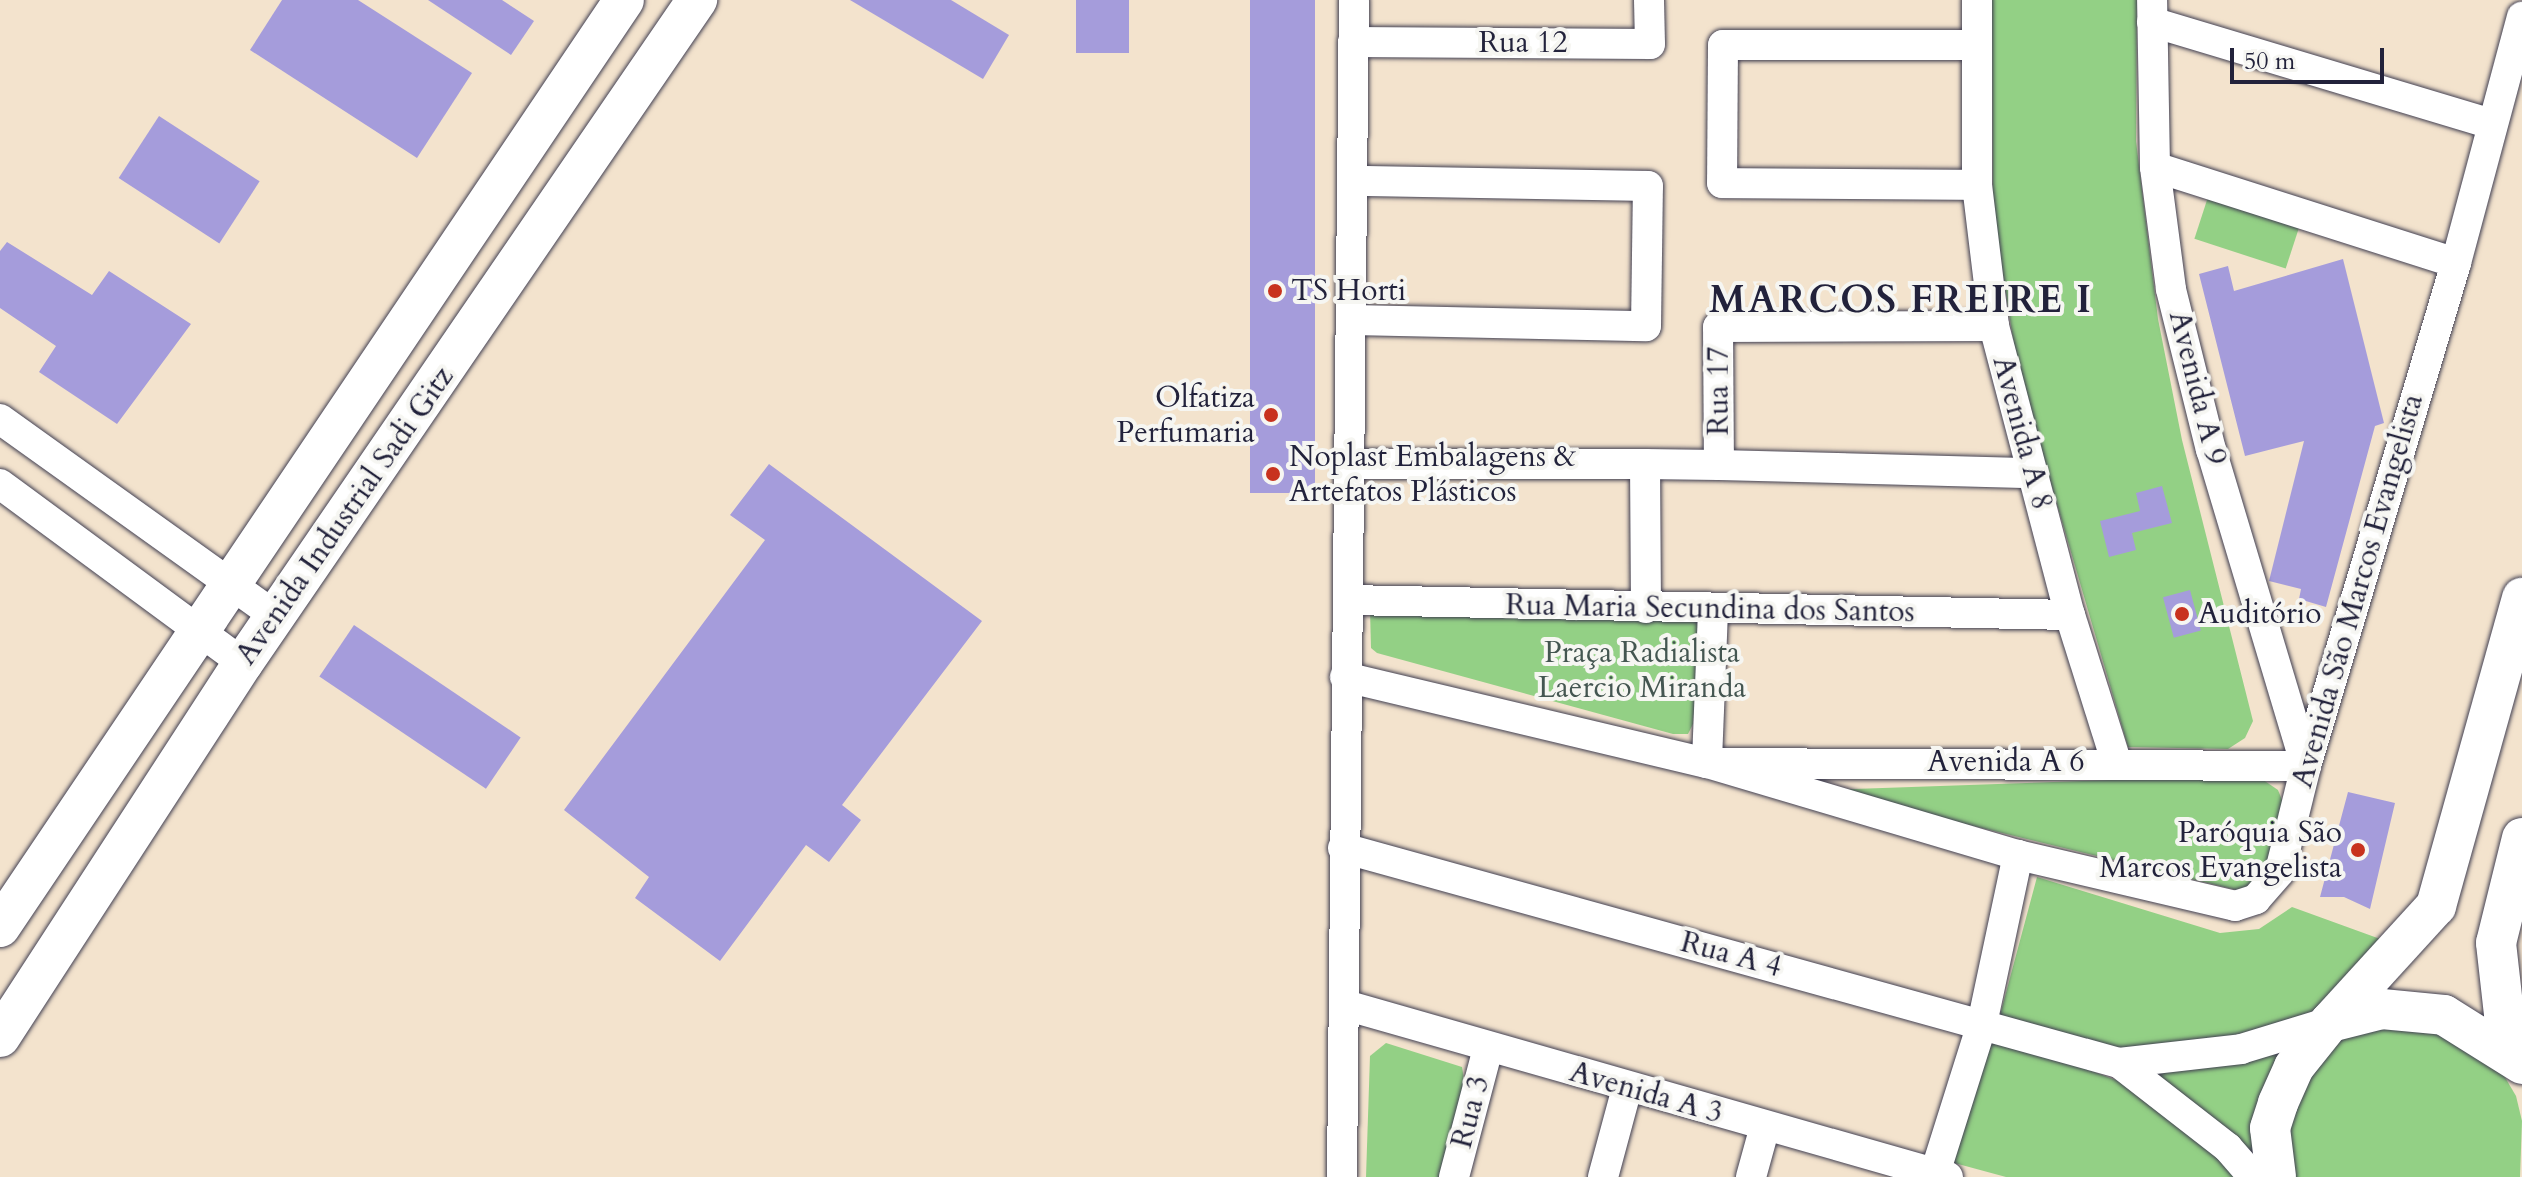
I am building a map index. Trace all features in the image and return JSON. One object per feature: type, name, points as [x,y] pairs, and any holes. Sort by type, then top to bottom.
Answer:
[{"type":"main road","name":"Avenida Industrial Sadi Gitz","points":[[0,927],[624,0]]},
{"type":"main road","name":"Avenida Industrial Sadi Gitz","points":[[0,1037],[243,663],[697,0]]},
{"type":"main road","points":[[2276,1177],[2270,1128],[2281,1093],[2330,1022],[2436,906],[2522,598]]},
{"type":"main road","points":[[2522,838],[2496,943],[2504,1014],[2522,1063]]},
{"type":"main road","points":[[2330,1022],[2382,1009],[2444,1015],[2522,1063]]},
{"type":"street","points":[[1342,1177],[1354,0]]},
{"type":"street","name":"Rua 12","points":[[1353,42],[1650,44],[1649,0]]},
{"type":"street","name":"Avenida A 8","points":[[1977,0],[1977,185],[1994,326],[2070,615],[2116,761]]},
{"type":"street","points":[[2152,11],[2492,124]]},
{"type":"street","name":"Avenida A 9","points":[[2152,11],[2155,167],[2171,289],[2207,435],[2306,766]]},
{"type":"street","name":"Avenida São Marcos Evangelista","points":[[1345,677],[1707,763],[2018,855],[2235,906],[2256,899],[2280,871],[2306,766],[2456,263],[2522,17]]},
{"type":"street","points":[[1976,45],[1723,45],[1722,183],[1977,185]]},
{"type":"street","points":[[2155,167],[2456,263]]},
{"type":"street","points":[[1352,320],[1646,326],[1648,186],[1353,181]]},
{"type":"street","name":"Rua 17","points":[[1994,326],[1718,327],[1719,465],[2033,473]]},
{"type":"street","points":[[0,419],[275,616]]},
{"type":"street","points":[[1350,464],[1719,465]]},
{"type":"street","points":[[1645,464],[1646,608]]},
{"type":"street","points":[[0,484],[243,663]]},
{"type":"street","name":"Rua Maria Secundina dos Santos","points":[[1349,600],[1713,611],[2070,615]]},
{"type":"street","points":[[1707,763],[1713,611]]},
{"type":"street","name":"Avenida A 6","points":[[1707,763],[2116,761],[2306,766]]},
{"type":"street","name":"Rua A 4","points":[[1343,848],[2119,1063],[2228,1148],[2253,1177]]},
{"type":"street","points":[[1942,1175],[1982,1024],[2018,855]]},
{"type":"street","name":"Avenida A 3","points":[[1345,1005],[1765,1126],[1898,1171],[1942,1175]]},
{"type":"street","name":"Rua A 4","points":[[2119,1063],[2241,1049],[2330,1022]]},
{"type":"street","name":"Rua 3","points":[[1454,1177],[1488,1048]]},
{"type":"street","points":[[1603,1177],[1627,1088]]},
{"type":"street","points":[[1751,1177],[1765,1126]]},
{"type":"green space","points":[[1992,0],[2137,0],[2136,141],[2158,319],[2182,440],[2253,721],[2245,738],[2228,749],[2128,747],[2018,371],[1993,211]]},
{"type":"green space","points":[[2208,197],[2299,227],[2286,269],[2194,239]]},
{"type":"green space","name":"Praça Radialista Laercio Miranda","points":[[1370,609],[1696,620],[1701,629],[1693,724],[1688,734],[1673,734],[1377,653],[1371,648]]},
{"type":"green space","points":[[2256,775],[2278,790],[2286,810],[2263,883],[2249,893],[1825,790]]},
{"type":"green space","points":[[2037,877],[2220,933],[2259,929],[2292,907],[2394,944],[2344,993],[2286,1027],[2131,1053],[2000,1015]]},
{"type":"green space","points":[[2429,1012],[2496,1062],[2516,1096],[2522,1121],[2520,1177],[2284,1177],[2291,1091],[2348,1033]]},
{"type":"green space","points":[[1988,1032],[2137,1088],[2244,1177],[2006,1177],[1947,1161]]},
{"type":"green space","points":[[2299,1040],[2264,1177],[2138,1068]]},
{"type":"green space","points":[[1386,1043],[1462,1067],[1465,1085],[1439,1177],[1366,1177],[1370,1056]]},
{"type":"building","points":[[282,0],[358,0],[472,73],[417,158],[250,50]]},
{"type":"building","points":[[428,0],[502,0],[534,21],[511,55]]},
{"type":"building","points":[[850,0],[951,0],[1009,35],[983,79]]},
{"type":"building","points":[[1076,0],[1129,0],[1129,53],[1076,53]]},
{"type":"building","points":[[1250,0],[1315,0],[1315,493],[1250,493]]},
{"type":"building","points":[[159,116],[260,181],[219,243],[119,178]]},
{"type":"building","points":[[7,242],[92,295],[109,271],[191,324],[117,424],[39,372],[56,346],[0,308],[0,251]]},
{"type":"building","points":[[2343,259],[2384,423],[2375,426],[2326,607],[2299,599],[2301,589],[2269,581],[2304,441],[2245,456],[2199,274],[2228,266],[2234,291]]},
{"type":"building","points":[[769,464],[982,621],[842,805],[861,820],[829,862],[806,845],[720,961],[635,898],[649,877],[564,810],[765,540],[730,515]]},
{"type":"building","points":[[2162,486],[2172,523],[2132,533],[2136,550],[2109,557],[2100,521],[2140,511],[2136,493]]},
{"type":"building","name":"Auditório","points":[[2190,590],[2201,631],[2174,638],[2163,597]]},
{"type":"building","points":[[354,625],[521,737],[486,789],[319,676]]},
{"type":"building","name":"Paróquia São Marcos Evangelista","points":[[2348,792],[2395,803],[2370,909],[2344,897],[2320,897]]},
{"type":"place","name":"TS Horti","points":[[1275,291]]},
{"type":"place","name":"Olfatiza Perfumaria","points":[[1271,415]]},
{"type":"place","name":"Noplast Embalagens & Artefatos Plásticos","points":[[1273,474]]},
{"type":"place","name":"Auditório","points":[[2182,614]]},
{"type":"place","name":"Paróquia São Marcos Evangelista","points":[[2358,850]]},
{"type":"district","name":"MARCOS FREIRE I","points":[[1901,301]]}]
